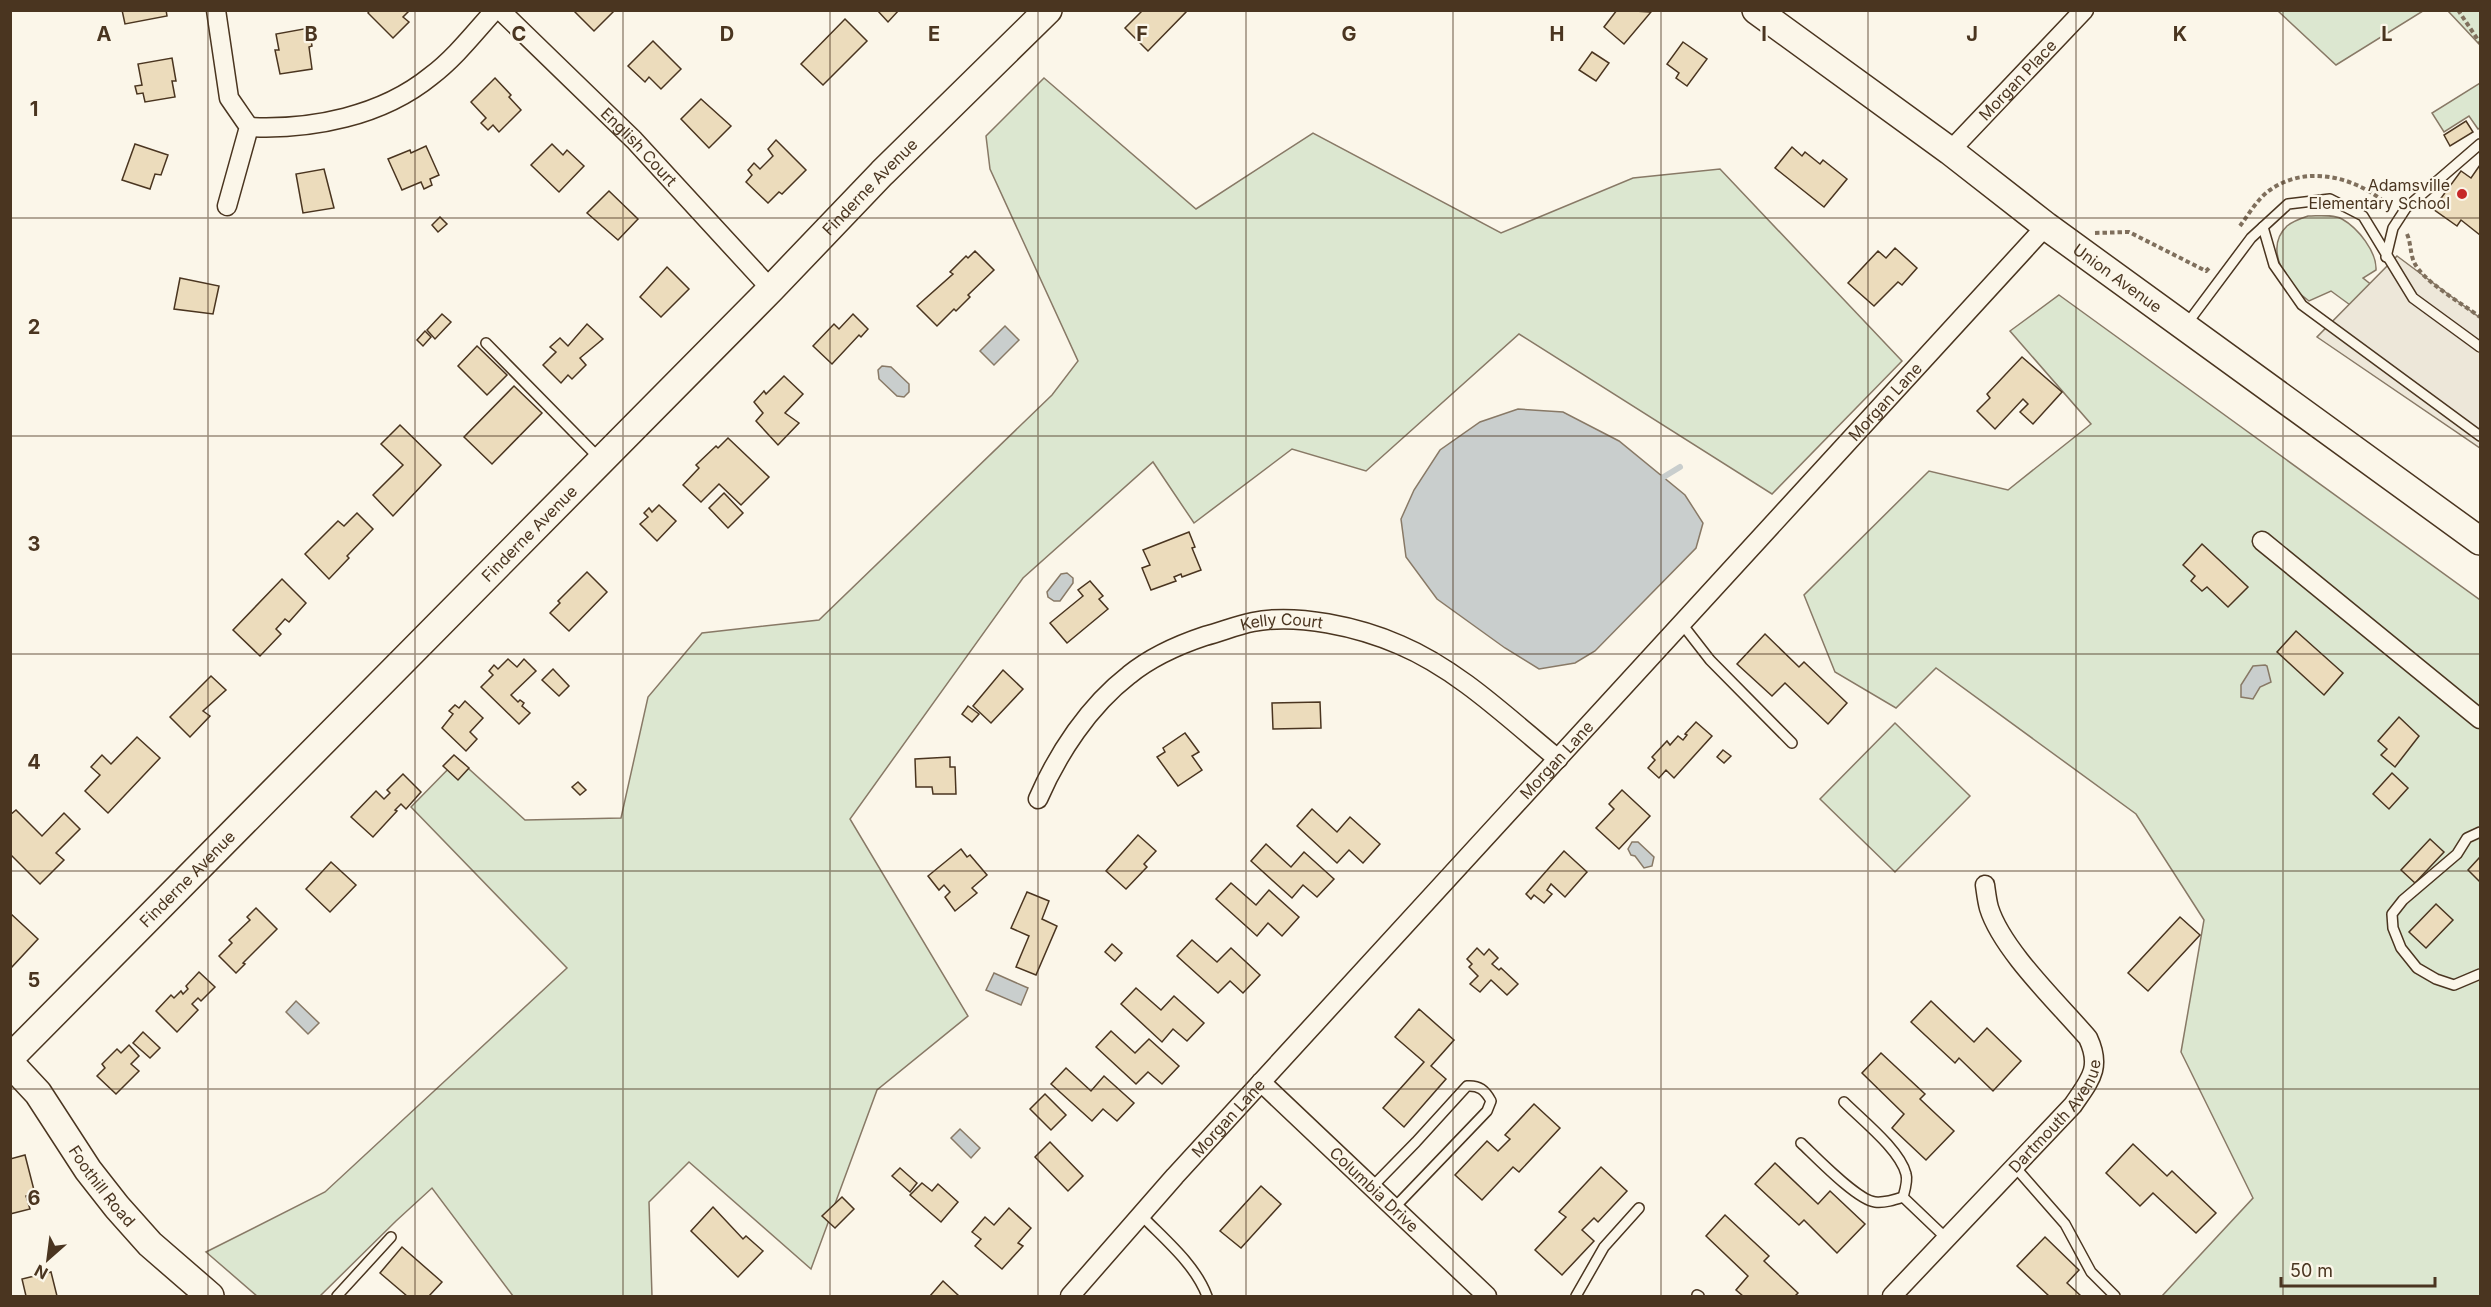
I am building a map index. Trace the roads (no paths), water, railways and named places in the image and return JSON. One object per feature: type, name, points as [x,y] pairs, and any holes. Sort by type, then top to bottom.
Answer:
[{"type":"main road","name":"Union Avenue","points":[[1756,10],[1950,151],[2046,226],[2481,542]]},
{"type":"main road","name":"Finderne Avenue","points":[[10,1058],[602,461],[882,173],[1041,18]]},
{"type":"main road","name":"Foothill Road","points":[[10,1063],[38,1093],[88,1170],[117,1208],[150,1244],[210,1296]]},
{"type":"street","points":[[216,10],[229,98],[249,127],[227,206]]},
{"type":"street","name":"English Court","points":[[249,127],[275,128],[332,120],[366,112],[417,87],[434,74],[498,10],[634,140],[771,289]]},
{"type":"street","name":"Morgan Place","points":[[1950,151],[2084,10]]},
{"type":"street","name":"Morgan Lane","points":[[1070,1296],[1261,1082],[2046,226]]},
{"type":"street","points":[[2262,541],[2481,719]]},
{"type":"street","name":"Kelly Court","points":[[1038,799],[1048,777],[1084,720],[1128,675],[1153,658],[1187,642],[1254,621],[1311,620],[1367,633],[1402,645],[1472,689],[1558,759]]},
{"type":"street","name":"Dartmouth Avenue","points":[[1897,1295],[2073,1105],[2092,1076],[2096,1062],[2088,1038],[2020,959],[1998,928],[1989,907],[1985,885]]},
{"type":"street","name":"Columbia Drive","points":[[1261,1082],[1487,1296]]},
{"type":"lane","points":[[2386,257],[2392,228],[2406,208],[2481,144]]},
{"type":"lane","points":[[2184,327],[2251,238],[2288,204],[2330,199],[2362,216],[2413,298],[2481,347]]},
{"type":"lane","points":[[2264,227],[2274,265],[2302,305],[2481,436]]},
{"type":"lane","points":[[486,343],[602,461]]},
{"type":"lane","points":[[1682,624],[1710,660],[1792,743]]},
{"type":"lane","points":[[2481,832],[2467,838],[2457,854],[2403,900],[2392,914],[2393,928],[2402,948],[2417,968],[2436,979],[2454,985],[2481,974]]},
{"type":"lane","points":[[1372,1187],[1416,1143],[1467,1086],[1476,1085],[1486,1093],[1491,1101],[1487,1111],[1394,1208]]},
{"type":"lane","points":[[1844,1102],[1893,1152],[1901,1164],[1906,1175],[1903,1197]]},
{"type":"lane","points":[[1801,1143],[1857,1194],[1872,1202],[1889,1202],[1903,1197]]},
{"type":"lane","points":[[2015,1167],[2065,1224],[2091,1272],[2115,1296]]},
{"type":"lane","points":[[1903,1197],[1947,1239]]},
{"type":"lane","points":[[1576,1296],[1604,1246],[1639,1208]]},
{"type":"lane","points":[[1141,1215],[1190,1266],[1202,1282],[1207,1296]]},
{"type":"lane","points":[[337,1296],[391,1237]]},
{"type":"waterway","points":[[1657,481],[1680,467]]},
{"type":"place","name":"Adamsville Elementary School","points":[[2462,194]]}]
